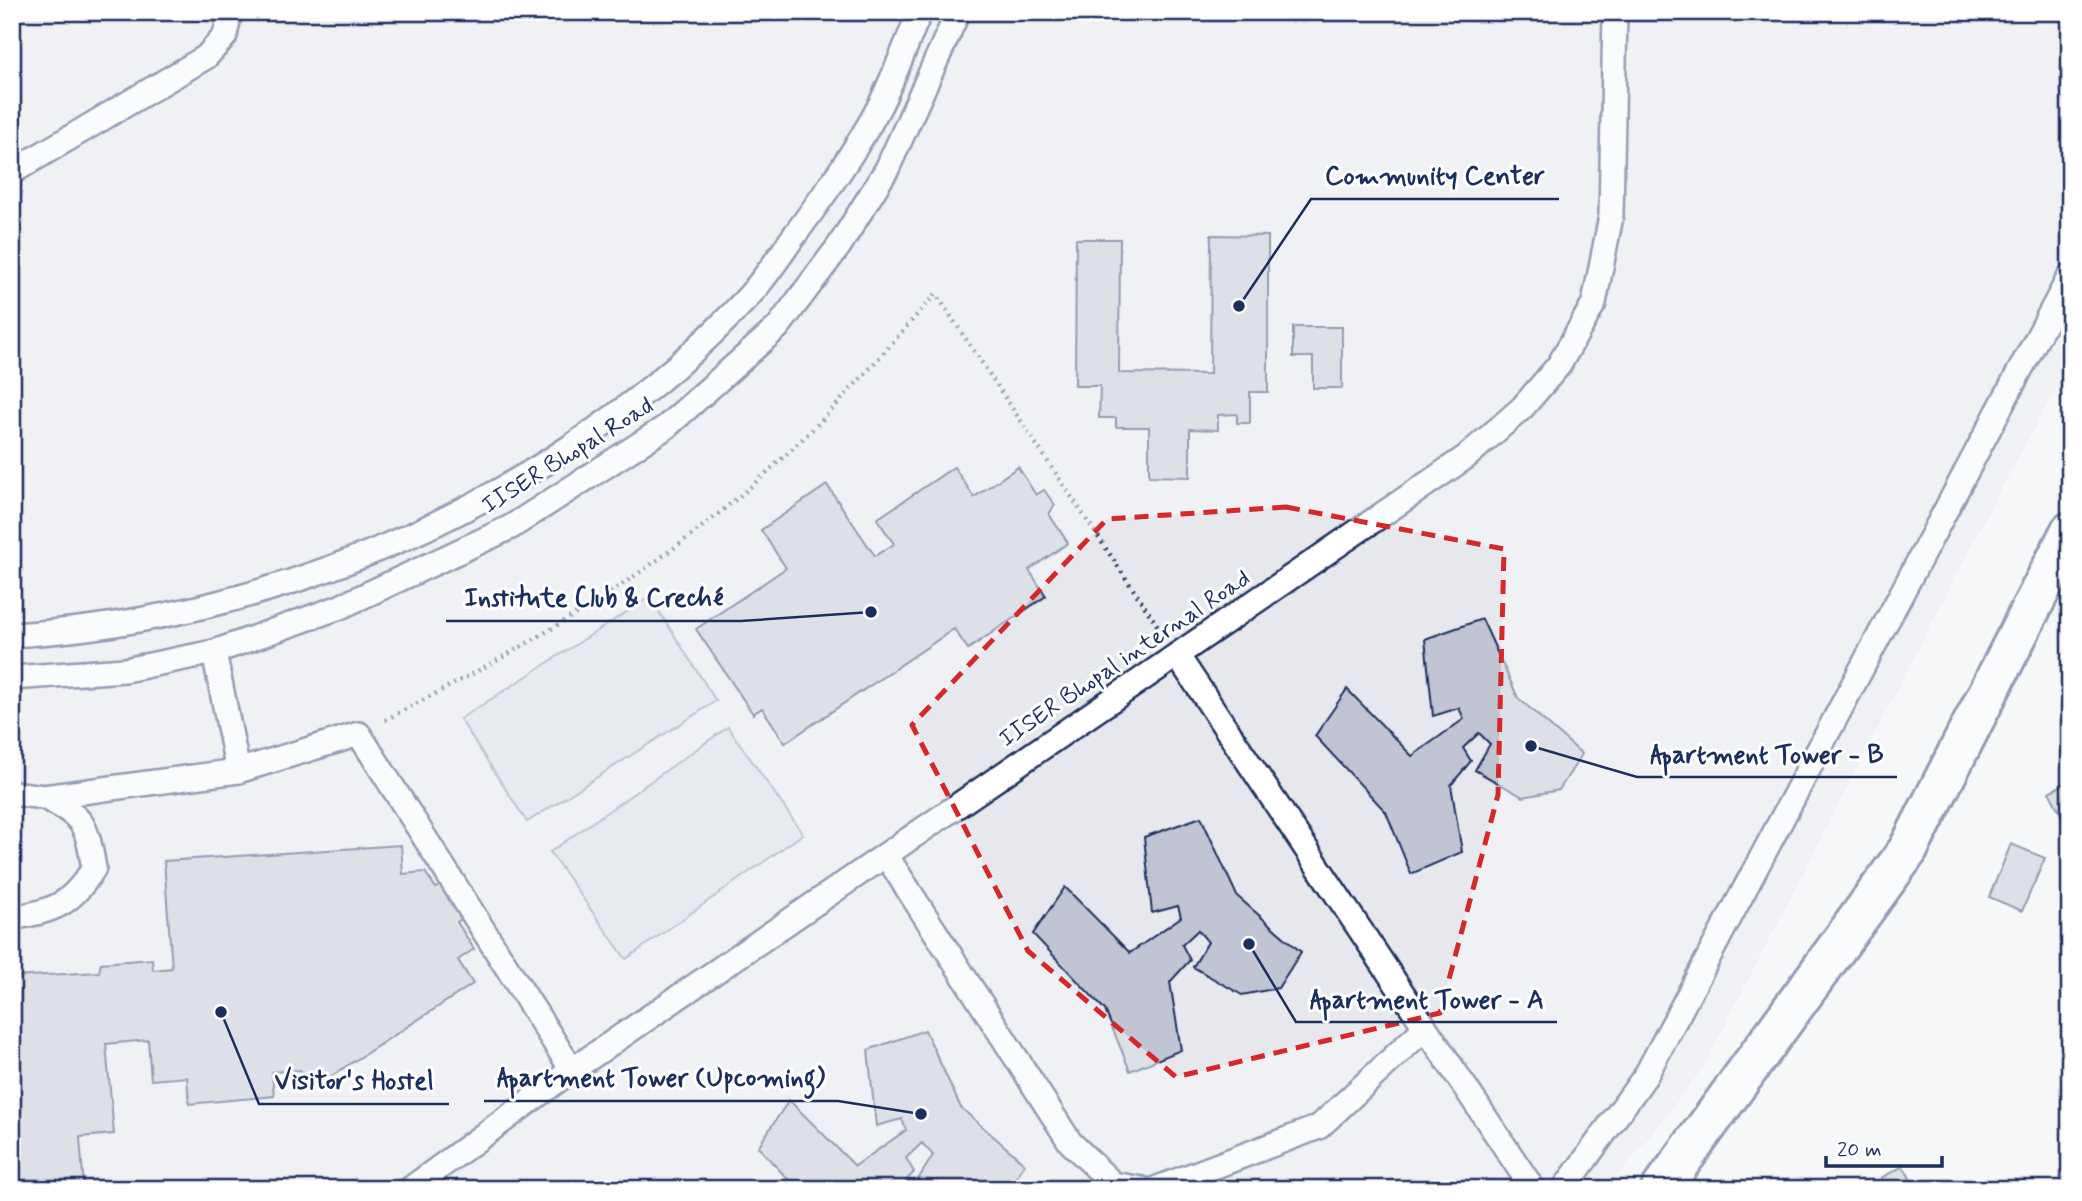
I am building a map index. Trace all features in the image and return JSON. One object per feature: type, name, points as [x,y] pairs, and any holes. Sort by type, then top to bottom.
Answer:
[{"type":"street","points":[[1661,1189],[1908,850],[2070,532]]},
{"type":"lane","points":[[12,172],[206,57],[225,36],[230,12]]},
{"type":"lane","name":"IISER Bhopal Road","points":[[12,635],[63,632],[257,594],[324,570],[454,513],[560,454],[640,395],[750,295],[818,204],[879,107],[920,12]]},
{"type":"lane","name":"IISER Bhopal Road","points":[[12,678],[125,670],[214,652],[340,607],[511,527],[666,427],[778,327],[839,246],[887,169],[958,12]]},
{"type":"lane","name":"IISER Bhopal internal Road","points":[[410,1189],[572,1070],[1466,457],[1522,408],[1559,365],[1594,303],[1611,216],[1615,12]]},
{"type":"lane","points":[[1564,1189],[1646,1075],[2070,276]]},
{"type":"lane","points":[[214,652],[237,771]]},
{"type":"lane","points":[[1177,655],[1533,1189]]},
{"type":"lane","points":[[12,793],[44,797],[237,771],[359,734],[572,1070]]},
{"type":"lane","points":[[12,918],[54,910],[78,892],[94,868],[89,838],[75,813],[44,797]]},
{"type":"lane","points":[[886,855],[1070,1142],[1113,1184],[1142,1189]]},
{"type":"lane","points":[[1155,1189],[1319,1127],[1425,1028]]},
{"type":"path","points":[[359,734],[507,656],[597,603],[670,553],[793,449],[936,294],[1177,655]]},
{"type":"highlighted area","points":[[1286,507],[1504,549],[1498,795],[1440,1013],[1176,1077],[1028,951],[912,725],[1107,519]]},
{"type":"shaded area","points":[[12,12],[2070,12],[2070,364],[1993,503],[1704,1067],[1608,1189],[12,1189]]},
{"type":"shaded area","points":[[650,597],[716,701],[527,822],[460,719]]},
{"type":"shaded area","points":[[728,727],[803,834],[626,959],[550,852]]},
{"type":"building","points":[[1855,12],[1888,12],[1883,21]]},
{"type":"building","points":[[1211,235],[1268,236],[1268,392],[1250,392],[1250,423],[1237,423],[1237,414],[1218,415],[1218,430],[1190,429],[1190,477],[1149,476],[1149,427],[1116,427],[1116,418],[1099,418],[1100,386],[1075,386],[1076,239],[1120,239],[1119,373],[1210,374]]},
{"type":"building","points":[[1293,327],[1342,327],[1342,388],[1313,388],[1313,357],[1293,357]]},
{"type":"building","points":[[954,467],[974,497],[1018,467],[1036,495],[1044,490],[1055,505],[1049,514],[1068,543],[1029,570],[1046,596],[968,649],[954,629],[785,743],[762,708],[753,714],[696,629],[786,568],[761,530],[827,485],[875,556],[894,544],[877,519]]},
{"type":"building","points":[[1482,619],[1518,698],[1582,754],[1559,790],[1523,797],[1475,770],[1490,744],[1479,733],[1463,748],[1471,761],[1451,785],[1462,852],[1411,874],[1386,812],[1315,736],[1347,689],[1412,756],[1464,719],[1459,708],[1433,716],[1425,639]]},
{"type":"building","points":[[2070,781],[2070,831],[2049,792]]},
{"type":"building","points":[[1201,817],[1237,896],[1301,952],[1278,988],[1242,995],[1193,967],[1208,942],[1198,930],[1182,945],[1190,960],[1170,982],[1181,1050],[1130,1071],[1105,1010],[1033,934],[1065,887],[1130,953],[1181,917],[1178,906],[1152,913],[1144,837]]},
{"type":"building","points":[[2011,844],[2045,858],[2022,911],[1989,897]]},
{"type":"building","points":[[401,845],[403,874],[425,872],[436,888],[442,884],[463,918],[457,922],[474,949],[458,960],[473,984],[313,1088],[300,1070],[272,1072],[274,1096],[189,1104],[187,1077],[151,1080],[148,1040],[106,1044],[114,1134],[80,1137],[84,1189],[12,1189],[12,977],[99,972],[101,963],[152,959],[153,970],[172,968],[164,861]]},
{"type":"building","points":[[925,1030],[961,1108],[1025,1164],[1009,1189],[932,1189],[917,1181],[933,1155],[922,1143],[906,1158],[914,1172],[899,1189],[797,1189],[758,1147],[789,1100],[855,1166],[906,1130],[902,1119],[876,1126],[868,1050]]},
{"type":"building","points":[[1903,1166],[1916,1189],[1887,1189],[1881,1178]]},
{"type":"place","name":"Community Center","points":[[1239,306]]},
{"type":"place","name":"Institute Club & Creché","points":[[871,612]]},
{"type":"place","name":"Apartment Tower - B","points":[[1531,746]]},
{"type":"place","name":"Apartment Tower - A","points":[[1249,944]]},
{"type":"place","name":"Visitor's Hostel","points":[[221,1012]]},
{"type":"place","name":"Apartment Tower (Upcoming)","points":[[921,1114]]}]
